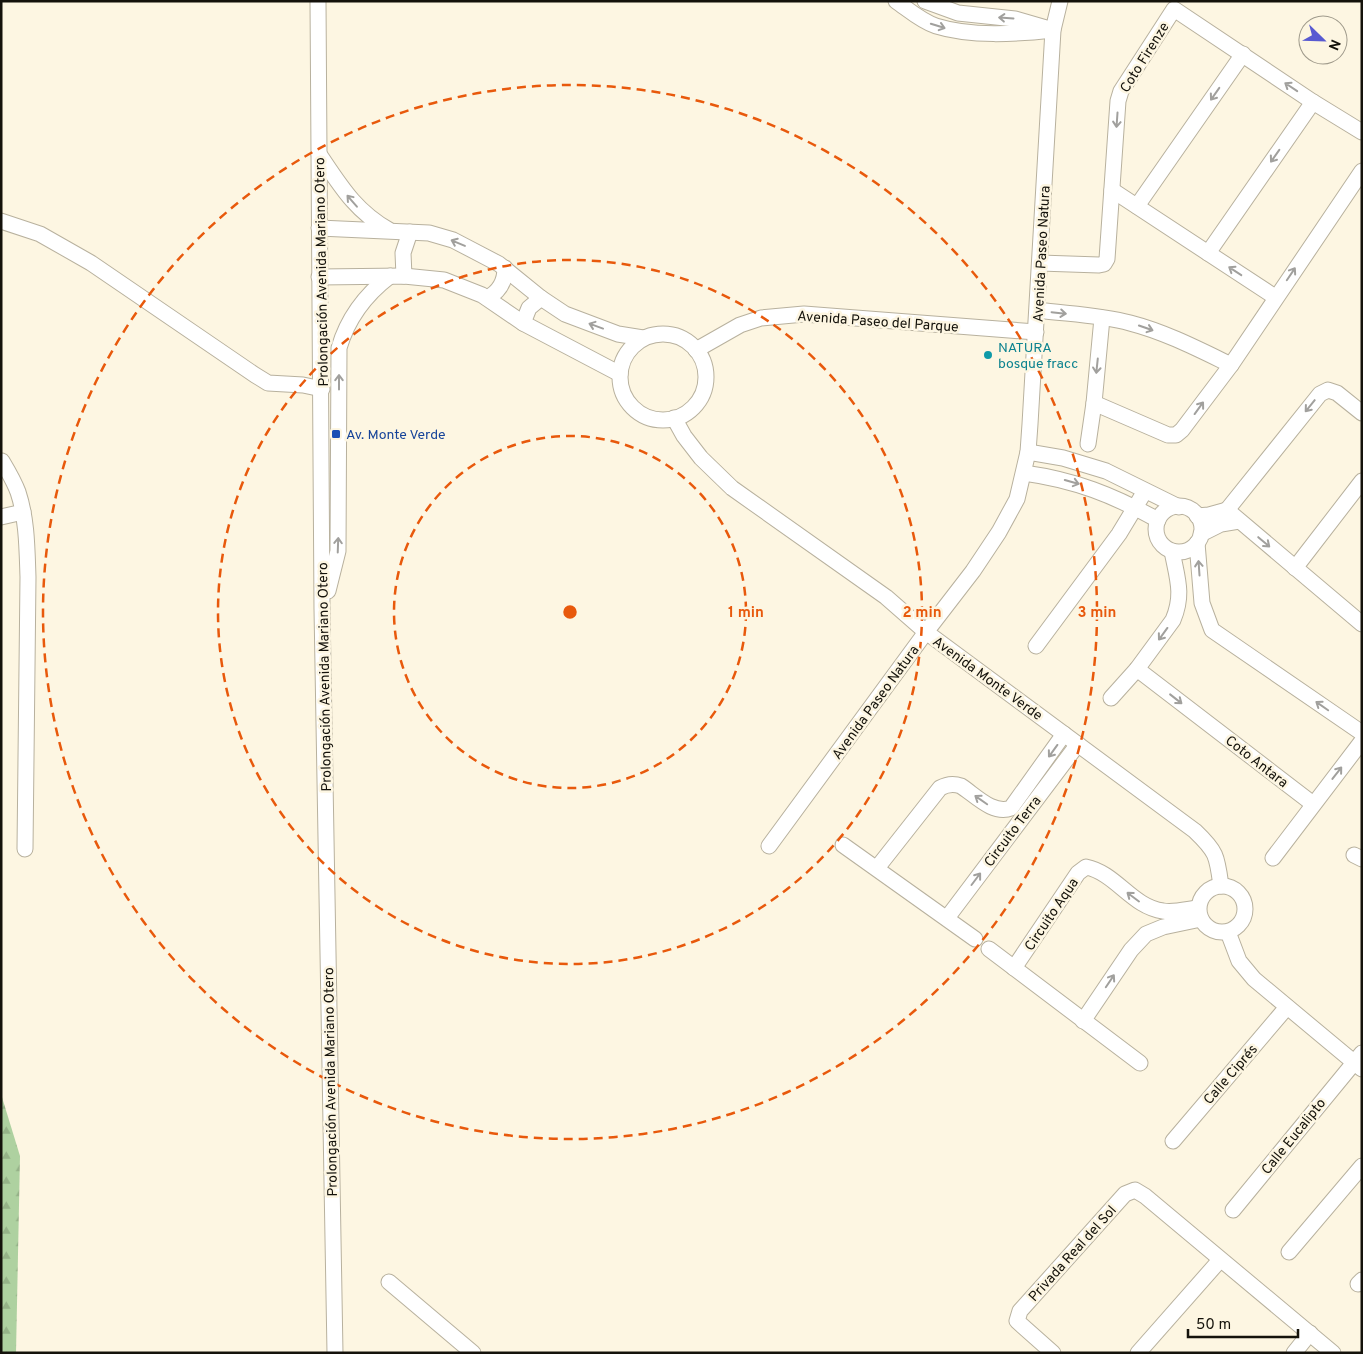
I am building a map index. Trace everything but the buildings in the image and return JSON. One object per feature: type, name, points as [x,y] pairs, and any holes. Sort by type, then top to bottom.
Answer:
[{"type":"street","name":"Prolongación Avenida Mariano Otero","points":[[318,1],[322,609],[335,1353]]},
{"type":"street","points":[[896,1],[921,19],[936,26],[949,29],[1016,34],[1052,30]]},
{"type":"street","points":[[925,1],[958,13],[1015,18],[1052,30]]},
{"type":"street","name":"Avenida Paseo Natura","points":[[769,846],[973,571],[999,532],[1017,499],[1028,452],[1038,310],[1052,30],[1060,1]]},
{"type":"street","name":"Coto Firenze","points":[[1040,263],[1094,265],[1104,264],[1107,259],[1118,101],[1122,90],[1177,5],[1243,54],[1313,102],[1362,132]]},
{"type":"street","points":[[1137,206],[1243,54]]},
{"type":"street","points":[[1208,253],[1313,102]]},
{"type":"street","points":[[319,154],[352,201],[370,218],[390,231]]},
{"type":"street","points":[[1094,403],[1168,435],[1176,436],[1230,365],[1362,171]]},
{"type":"street","points":[[1112,190],[1275,297]]},
{"type":"street","points":[[1,221],[40,234],[91,263],[268,383],[322,389]]},
{"type":"street","points":[[319,228],[429,233],[453,240],[505,268],[541,298],[565,314],[618,334],[643,338]]},
{"type":"street","points":[[397,276],[410,232]]},
{"type":"street","points":[[487,298],[501,286],[505,275],[505,268]]},
{"type":"street","points":[[319,277],[397,276],[444,280],[465,287],[487,298],[523,324],[620,374]]},
{"type":"street","points":[[322,609],[338,551],[339,348],[344,331],[357,308],[378,285],[397,276]]},
{"type":"street","points":[[523,324],[529,308],[541,298]]},
{"type":"street","points":[[1038,310],[1130,323],[1182,341],[1230,365]]},
{"type":"street","name":"Avenida Paseo del Parque","points":[[696,350],[740,325],[762,318],[790,315],[814,315],[1036,332]]},
{"type":"street","points":[[1088,444],[1102,318]]},
{"type":"street","points":[[659,334],[676,335],[684,339],[696,350],[701,357],[706,373],[704,390],[695,405],[682,415],[674,418],[656,419],[639,413],[626,400],[622,392],[620,374],[623,360],[636,343],[643,338],[659,334]]},
{"type":"street","points":[[1197,516],[1227,510],[1320,394],[1328,390],[1337,393],[1362,413]]},
{"type":"street","name":"Avenida Monte Verde","points":[[674,418],[684,436],[701,458],[732,488],[886,597],[926,632],[1195,831],[1212,847],[1217,861],[1221,886]]},
{"type":"street","points":[[1028,452],[1063,458],[1106,471],[1145,491],[1192,511],[1200,521],[1202,603],[1212,630],[1362,734]]},
{"type":"street","points":[[2,461],[18,492],[23,512],[28,577],[25,849]]},
{"type":"street","points":[[1024,473],[1075,483],[1136,508],[1158,520]]},
{"type":"street","points":[[1295,568],[1362,481]]},
{"type":"street","points":[[1036,646],[1119,534],[1145,491]]},
{"type":"street","points":[[1179,506],[1169,509],[1158,520],[1156,528],[1160,542],[1172,551],[1186,551],[1199,538],[1221,524],[1239,521]]},
{"type":"street","points":[[1227,510],[1361,622]]},
{"type":"street","points":[[1,517],[23,512]]},
{"type":"street","points":[[1111,698],[1137,669],[1173,620],[1180,594],[1172,551]]},
{"type":"street","name":"Coto Antara","points":[[1137,669],[1313,804]]},
{"type":"street","points":[[878,868],[940,788],[949,784],[955,784],[961,786],[993,808],[1002,810],[1011,808],[1064,734]]},
{"type":"street","points":[[1273,858],[1362,741]]},
{"type":"street","name":"Circuito Terra","points":[[947,918],[1078,744]]},
{"type":"street","points":[[842,845],[878,868],[975,939]]},
{"type":"street","name":"Circuito Aqua","points":[[1014,968],[1078,873],[1086,867],[1096,869],[1143,905],[1154,910],[1200,914]]},
{"type":"street","points":[[1221,886],[1230,887],[1237,891],[1244,903],[1244,918],[1240,924],[1228,932],[1213,931],[1207,927],[1200,914],[1200,900],[1204,894],[1221,886]]},
{"type":"street","points":[[1083,1021],[1131,950],[1146,934],[1200,914]]},
{"type":"street","points":[[1228,932],[1239,961],[1254,979],[1287,1007],[1359,1062]]},
{"type":"street","points":[[988,949],[1140,1063]]},
{"type":"street","name":"Calle Ciprés","points":[[1172,1141],[1287,1007]]},
{"type":"street","name":"Calle Eucalipto","points":[[1233,1210],[1359,1062]]},
{"type":"street","points":[[1289,1252],[1362,1166]]},
{"type":"street","name":"Privada Real del Sol","points":[[1053,1353],[1017,1321],[1020,1311],[1125,1194],[1135,1190],[1145,1196],[1220,1260]]},
{"type":"street","points":[[1138,1353],[1220,1260],[1333,1353]]},
{"type":"street","points":[[389,1282],[473,1353]]},
{"type":"street","points":[[1294,1353],[1310,1333]]},
{"type":"green space","points":[[1,1094],[20,1156],[16,1353],[1,1353]]},
{"type":"place","name":"NATURA bosque fracc","points":[[988,355]]},
{"type":"place","name":"Av. Monte Verde","points":[[336,434]]}]
